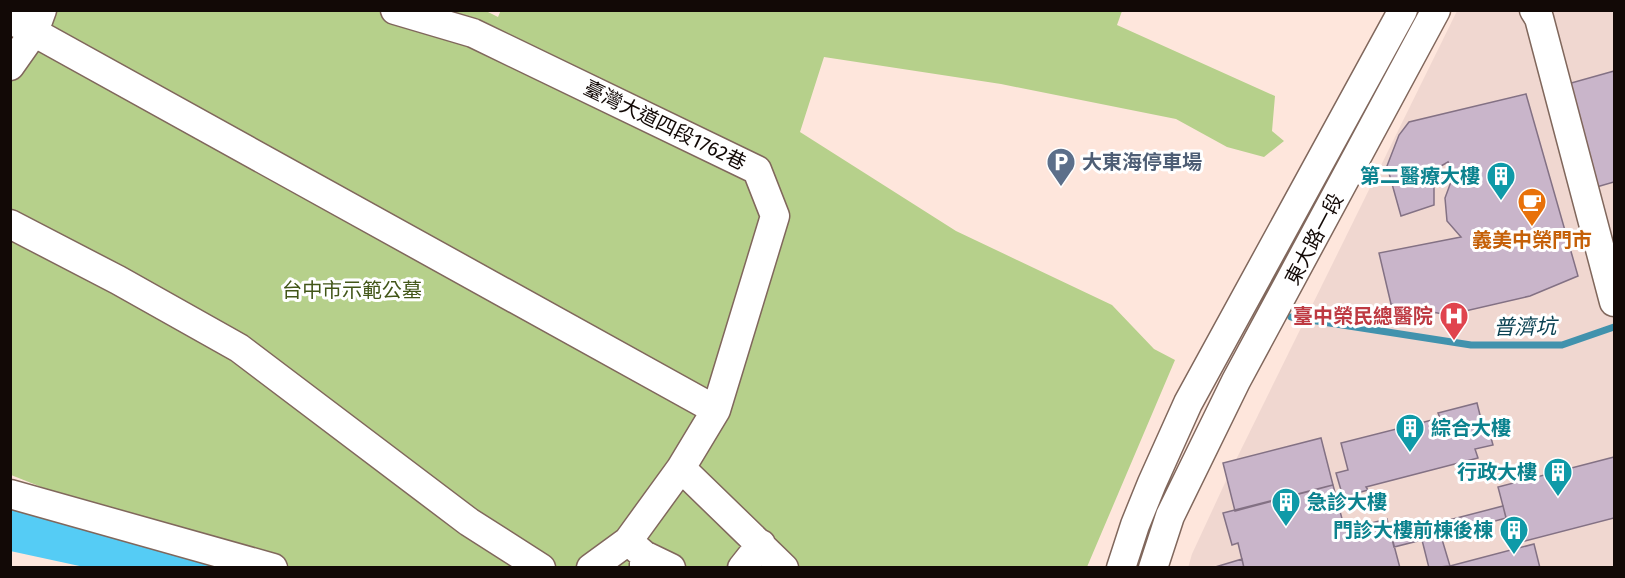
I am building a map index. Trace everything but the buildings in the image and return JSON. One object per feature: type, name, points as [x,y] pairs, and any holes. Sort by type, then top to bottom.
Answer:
[{"type":"street","name":"臺灣大道四段1762巷","points":[[395,10],[479,20],[757,170],[775,216],[716,411],[681,468],[639,555],[591,567]]},
{"type":"street","name":"東大路一段","points":[[1121,567],[1152,483],[1188,403],[1403,10]]},
{"type":"street","name":"東大路一段","points":[[1153,567],[1170,516],[1236,381],[1436,10]]},
{"type":"street","points":[[1538,13],[1608,249],[1614,302]]},
{"type":"street","points":[[10,66],[29,21],[716,411]]},
{"type":"street","points":[[10,224],[118,280],[239,348],[469,522],[541,567]]},
{"type":"street","points":[[681,468],[784,567]]},
{"type":"street","points":[[10,495],[273,567]]},
{"type":"street","points":[[742,567],[761,544]]},
{"type":"street","points":[[639,555],[671,567]]},
{"type":"shaded area","name":"臺中榮民總醫院","points":[[1457,11],[1614,11],[1614,567],[1188,568],[1192,554],[1231,470]]},
{"type":"green space","name":"台中市示範公墓","points":[[484,10],[498,17],[501,10],[1122,11],[1117,25],[1275,96],[1272,131],[1284,141],[1264,157],[1227,147],[1176,119],[1001,84],[824,57],[800,132],[956,231],[1112,305],[1154,349],[1175,360],[1087,567],[253,567],[183,543],[11,475],[10,11]]},
{"type":"waterway","name":"普濟坑","points":[[1291,317],[1471,345],[1562,345],[1614,327]]},
{"type":"waterway","points":[[10,527],[17,531],[188,568]]},
{"type":"place","name":"大東海停車場","points":[[1061,188]]},
{"type":"place","name":"第二醫療大樓","points":[[1501,202]]},
{"type":"place","name":"義美中榮門市","points":[[1532,228]]},
{"type":"place","name":"臺中榮民總醫院","points":[[1454,342]]},
{"type":"place","name":"綜合大樓","points":[[1410,454]]},
{"type":"place","name":"行政大樓","points":[[1558,498]]},
{"type":"place","name":"急診大樓","points":[[1286,528]]},
{"type":"place","name":"門診大樓前棟後棟","points":[[1514,556]]}]
